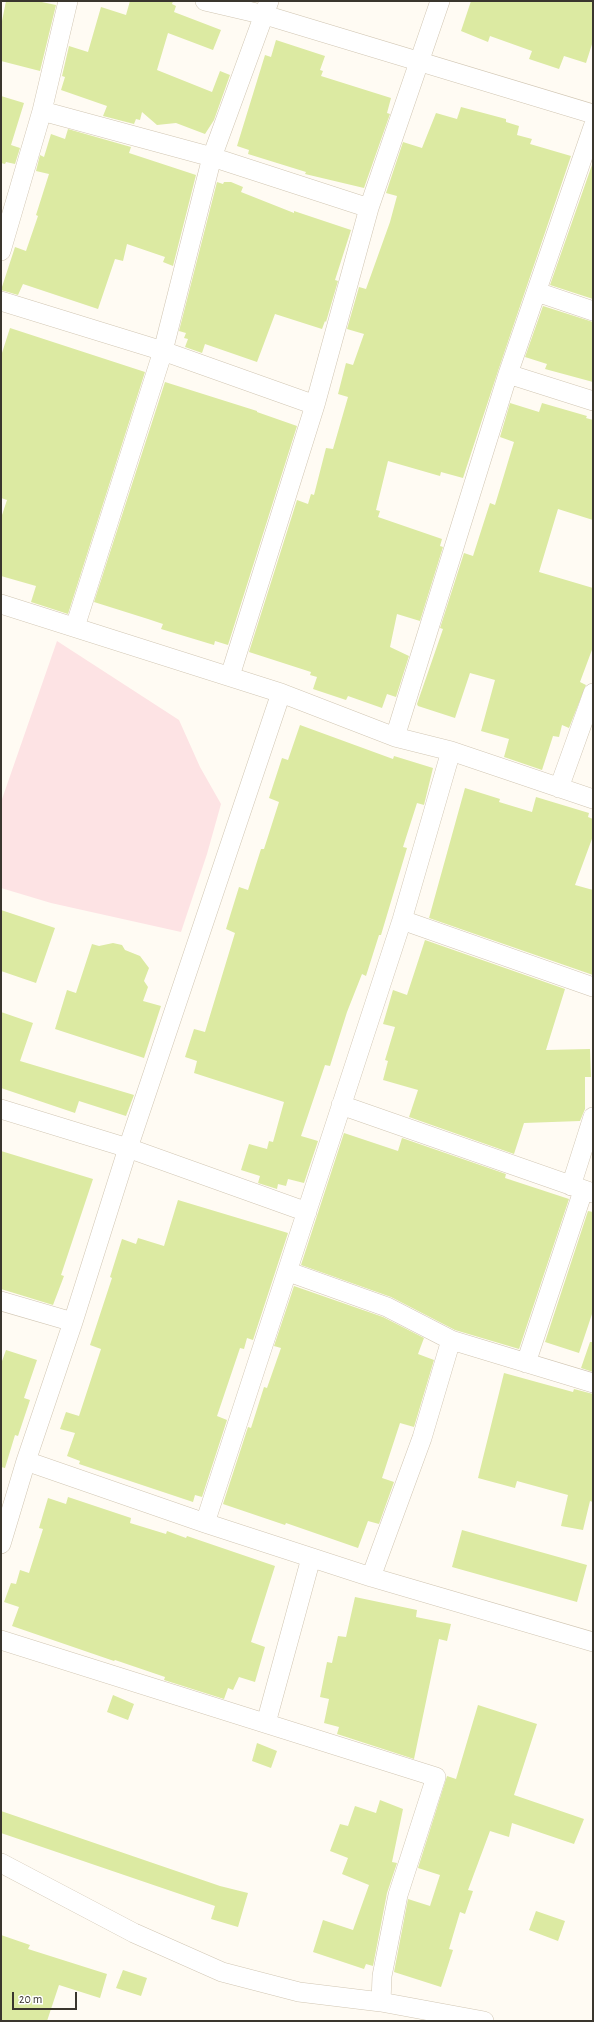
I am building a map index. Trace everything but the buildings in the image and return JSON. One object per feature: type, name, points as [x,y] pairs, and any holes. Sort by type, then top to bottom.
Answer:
[{"type":"street","points":[[1,252],[42,111],[68,1]]},
{"type":"street","points":[[205,1],[267,8],[419,61],[593,114]]},
{"type":"street","points":[[230,676],[315,405],[369,208],[440,1]]},
{"type":"street","points":[[75,627],[164,351],[212,157],[267,8]]},
{"type":"street","points":[[42,111],[212,157],[369,208]]},
{"type":"street","points":[[395,737],[508,374],[593,127]]},
{"type":"street","points":[[537,292],[593,311]]},
{"type":"street","points":[[1,301],[164,351],[315,405]]},
{"type":"street","points":[[508,374],[593,400]]},
{"type":"street","points":[[1,604],[230,676],[281,693],[395,737],[451,751],[593,799]]},
{"type":"street","points":[[1,1544],[5,1515],[26,1461],[73,1322],[128,1148],[281,693]]},
{"type":"street","points":[[559,788],[593,693]]},
{"type":"street","points":[[205,1524],[402,920],[451,751]]},
{"type":"street","points":[[402,920],[593,986]]},
{"type":"street","points":[[341,1106],[582,1190]]},
{"type":"street","points":[[1,1108],[128,1148],[307,1212]]},
{"type":"street","points":[[526,1363],[582,1190],[593,1117]]},
{"type":"street","points":[[288,1272],[387,1307],[451,1340],[593,1383]]},
{"type":"street","points":[[1,1300],[73,1322]]},
{"type":"street","points":[[371,1578],[422,1438],[451,1340]]},
{"type":"street","points":[[26,1461],[205,1524],[371,1578],[593,1642]]},
{"type":"street","points":[[266,1723],[311,1558]]},
{"type":"street","points":[[1,1640],[436,1777],[398,1895],[382,1976],[381,2002]]},
{"type":"street","points":[[1,1863],[134,1933],[222,1972],[299,1992],[381,2002],[404,2014],[484,2021]]},
{"type":"shaded area","points":[[57,641],[179,720],[200,767],[221,804],[207,854],[181,932],[51,903],[1,888],[1,802]]}]
